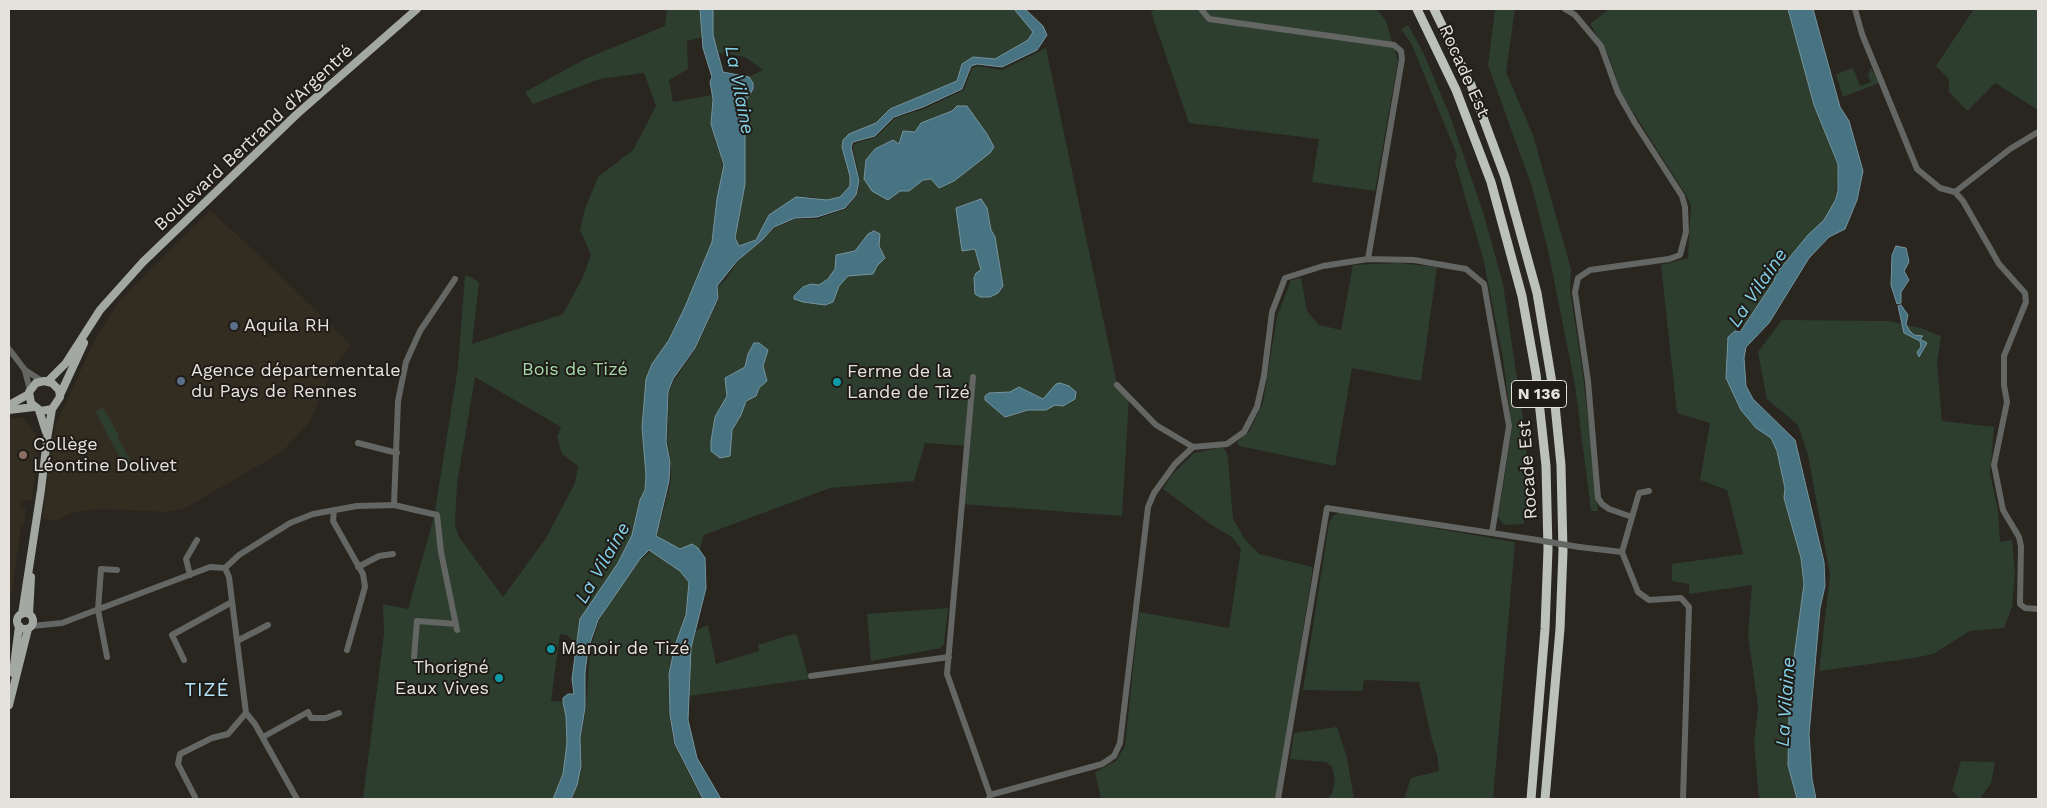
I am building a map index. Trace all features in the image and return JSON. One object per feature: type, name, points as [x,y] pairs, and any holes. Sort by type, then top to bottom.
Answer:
[{"type":"highway","name":"Rocade Est","points":[[1418,9],[1456,90],[1491,182],[1522,296],[1536,374],[1546,466],[1548,549],[1545,629],[1531,799]]},
{"type":"highway","name":"Rocade Est","points":[[1434,9],[1470,85],[1505,177],[1537,293],[1551,372],[1561,466],[1564,551],[1560,630],[1545,799]]},
{"type":"main road","name":"Boulevard Bertrand d'Argentré","points":[[115,292],[297,114],[417,9]]},
{"type":"main road","points":[[9,405],[29,392],[34,384],[45,381],[66,363],[94,319],[115,292]]},
{"type":"main road","points":[[9,704],[29,620],[31,562],[52,409],[58,402],[91,329],[115,292]]},
{"type":"main road","points":[[45,381],[56,386],[60,395]]},
{"type":"main road","points":[[29,392],[30,401],[44,420],[47,439]]},
{"type":"main road","points":[[9,410],[52,409]]},
{"type":"main road","points":[[9,704],[19,626],[18,618],[29,620]]},
{"type":"main road","points":[[19,626],[29,620]]},
{"type":"street","points":[[1201,9],[1209,19],[1394,45],[1401,51],[1402,59],[1368,259]]},
{"type":"street","points":[[1565,9],[1575,15],[1601,46],[1618,93],[1682,196],[1686,207],[1686,232],[1680,255],[1669,259],[1590,270],[1578,278],[1575,292],[1588,381],[1598,498],[1602,504],[1610,509],[1632,517]]},
{"type":"street","points":[[1854,9],[1862,34],[1917,169],[1940,188],[1955,192],[1963,201],[1999,264],[2025,293],[2026,302],[2004,356],[2004,385],[2007,402],[1994,465],[2003,510],[2019,537],[2021,546],[2020,604],[2025,608],[2038,609]]},
{"type":"street","points":[[1955,192],[1997,159],[2038,132]]},
{"type":"street","points":[[1117,384],[1156,425],[1193,447],[1227,444],[1244,432],[1256,407],[1264,376],[1272,312],[1285,278],[1323,266],[1368,259],[1414,260],[1466,269],[1484,284],[1509,426],[1492,533]]},
{"type":"street","points":[[394,504],[398,402],[406,362],[420,331],[455,280]]},
{"type":"street","points":[[9,349],[25,370],[45,381]]},
{"type":"street","points":[[25,370],[29,392]]},
{"type":"street","points":[[973,377],[947,674],[990,797],[1102,764],[1114,756],[1120,743],[1148,507],[1154,493],[1176,464],[1193,447]]},
{"type":"street","points":[[358,443],[396,453]]},
{"type":"street","points":[[1649,491],[1639,492],[1622,552],[1638,592],[1649,600],[1681,598],[1688,607],[1683,799]]},
{"type":"street","points":[[29,620],[49,624],[62,623],[210,567],[225,568],[239,554],[290,523],[313,514],[358,506],[394,504],[437,515],[441,552],[457,627],[417,621],[414,657]]},
{"type":"street","points":[[1278,799],[1328,508],[1531,540],[1622,552]]},
{"type":"street","points":[[334,510],[333,521],[363,574],[364,587],[347,650]]},
{"type":"street","points":[[190,575],[186,559],[197,540]]},
{"type":"street","points":[[358,567],[379,556],[392,554]]},
{"type":"street","points":[[225,568],[229,577],[246,713],[262,737],[297,799]]},
{"type":"street","points":[[107,657],[98,610],[101,569],[117,570]]},
{"type":"street","points":[[184,660],[172,634],[232,602]]},
{"type":"street","points":[[237,641],[268,625]]},
{"type":"street","points":[[811,676],[949,657]]},
{"type":"street","points":[[262,737],[308,712],[311,718],[326,718],[339,713]]},
{"type":"street","points":[[195,797],[178,764],[180,754],[212,738],[228,734],[246,713]]},
{"type":"shaded area","points":[[210,210],[276,271],[351,345],[334,366],[309,423],[282,452],[185,508],[167,512],[102,509],[74,512],[55,521],[42,519],[55,427],[95,339],[119,301]]},
{"type":"shaded area","name":"Collège Léontine Dolivet","points":[[23,417],[39,438],[32,500],[21,500],[20,508],[26,509],[24,525],[21,527],[12,592],[9,595],[9,419]]},
{"type":"green space","name":"Bois de Tizé","points":[[667,9],[700,9],[702,37],[687,41],[688,69],[669,80],[673,102],[712,95],[711,124],[724,169],[717,199],[712,242],[685,307],[669,340],[652,364],[646,379],[642,427],[646,475],[645,490],[640,500],[632,535],[618,563],[580,619],[577,645],[567,635],[560,634],[551,701],[563,702],[566,716],[567,743],[563,774],[553,799],[363,799],[384,633],[383,604],[408,609],[434,517],[458,367],[465,275],[479,283],[472,344],[563,314],[582,279],[591,255],[580,230],[585,209],[598,177],[633,150],[656,106],[644,73],[600,79],[533,104],[525,92],[585,59],[665,26]],"holes":[[[475,377],[561,427],[557,437],[562,454],[578,466],[575,483],[546,538],[503,597],[459,537],[455,525],[457,484]]]},
{"type":"green space","points":[[713,9],[1014,9],[1033,32],[1028,40],[995,59],[962,64],[957,81],[890,109],[876,123],[849,134],[842,147],[850,176],[850,186],[840,197],[827,200],[810,197],[769,215],[756,240],[739,246],[735,238],[744,184],[745,102],[753,89],[753,83],[749,77],[763,70],[745,57],[719,53],[713,35]]},
{"type":"green space","points":[[1156,9],[1377,9],[1386,21],[1398,61],[1375,191],[1312,182],[1319,139],[1189,123],[1151,12]]},
{"type":"green space","points":[[1495,9],[1515,9],[1506,72],[1533,135],[1571,269],[1570,290],[1583,375],[1598,511],[1591,511],[1575,385],[1548,250],[1532,187],[1488,65]]},
{"type":"green space","points":[[1609,9],[1788,9],[1814,105],[1838,164],[1836,198],[1824,220],[1795,250],[1776,274],[1774,281],[1745,323],[1728,337],[1728,374],[1756,428],[1771,438],[1777,451],[1785,488],[1784,498],[1801,558],[1804,584],[1793,665],[1794,676],[1789,716],[1788,765],[1796,799],[1759,799],[1754,743],[1758,707],[1748,634],[1752,585],[1689,594],[1689,584],[1672,581],[1672,564],[1743,554],[1727,490],[1700,480],[1710,423],[1677,413],[1661,265],[1688,258],[1691,206],[1686,195],[1621,93],[1609,56],[1590,24]]},
{"type":"green space","points":[[1974,9],[2038,9],[2038,110],[1995,83],[1967,111],[1949,92],[1949,79],[1936,66]]},
{"type":"green space","points":[[1408,25],[1423,52],[1450,116],[1483,212],[1503,284],[1526,439],[1527,491],[1524,524],[1504,525],[1498,517],[1512,429],[1503,358],[1483,258],[1455,162],[1457,155],[1412,45],[1401,29]]},
{"type":"green space","points":[[1046,48],[1117,384],[1129,397],[1122,516],[962,504],[968,446],[925,443],[914,481],[830,488],[704,535],[689,582],[686,615],[674,645],[668,674],[669,715],[674,744],[702,799],[572,799],[582,767],[581,738],[586,708],[590,649],[599,621],[606,608],[640,560],[650,552],[657,535],[671,481],[671,462],[667,442],[669,392],[696,348],[719,298],[718,287],[727,278],[737,262],[775,228],[795,219],[817,219],[846,209],[857,195],[860,181],[853,148],[854,144],[876,137],[895,118],[924,109],[964,90],[972,68],[977,66],[1002,70]]},
{"type":"green space","points":[[1853,68],[1860,86],[1871,82],[1868,75],[1871,68],[1879,83],[1843,97],[1836,74]]},
{"type":"green space","points":[[1398,263],[1437,267],[1421,381],[1352,368],[1335,466],[1239,446],[1237,442],[1249,432],[1263,403],[1277,317],[1291,280],[1301,278],[1307,311],[1319,325],[1341,330],[1353,265]]},
{"type":"green space","points":[[1782,320],[1888,321],[1920,328],[1941,336],[1937,363],[1942,421],[1994,427],[1990,474],[1998,510],[2000,542],[2012,540],[2015,573],[2012,607],[2004,628],[1970,631],[1933,654],[1819,671],[1830,575],[1808,455],[1798,425],[1767,399],[1758,352]]},
{"type":"green space","points":[[103,407],[134,466],[123,461],[117,453],[96,412]]},
{"type":"green space","points":[[1222,447],[1226,451],[1228,458],[1233,519],[1244,538],[1259,554],[1313,567],[1276,799],[1101,799],[1095,772],[1116,761],[1125,746],[1139,612],[1229,628],[1241,549],[1232,537],[1213,526],[1163,489],[1171,476],[1194,453]]},
{"type":"green space","points":[[1340,512],[1515,542],[1493,799],[1404,799],[1411,778],[1439,771],[1437,755],[1419,682],[1364,680],[1362,691],[1303,690],[1329,523],[1333,516]]},
{"type":"green space","points":[[948,608],[944,644],[941,648],[871,661],[867,614]]},
{"type":"green space","points":[[708,625],[716,664],[759,651],[758,645],[793,634],[797,635],[809,679],[689,696],[691,648],[697,630]]},
{"type":"green space","points":[[1337,727],[1347,758],[1354,799],[1327,799],[1332,794],[1335,781],[1332,767],[1326,762],[1290,759],[1294,733]]},
{"type":"green space","points":[[1961,761],[1995,762],[1991,783],[1980,799],[1961,799],[1952,791]]},
{"type":"water","name":"La Vilaine","points":[[700,9],[713,9],[713,35],[723,72],[749,77],[753,83],[753,89],[745,102],[745,184],[735,238],[739,246],[756,240],[769,215],[796,197],[827,200],[840,197],[850,186],[850,176],[842,147],[843,140],[849,134],[876,123],[890,109],[957,81],[962,64],[973,57],[995,59],[1028,40],[1033,32],[1014,9],[1025,9],[1043,26],[1047,35],[1037,50],[1002,67],[977,64],[971,66],[962,89],[923,107],[894,117],[875,136],[853,142],[851,147],[859,181],[856,195],[845,208],[817,217],[795,218],[774,227],[737,261],[717,286],[718,298],[695,348],[673,379],[668,392],[666,442],[670,462],[669,481],[656,536],[680,549],[692,544],[698,548],[705,558],[706,588],[691,648],[688,720],[697,758],[721,799],[703,799],[675,744],[670,715],[669,674],[675,645],[686,615],[689,582],[680,571],[649,550],[640,559],[598,620],[588,649],[585,672],[585,708],[580,738],[581,766],[577,785],[571,799],[553,799],[563,774],[567,743],[563,698],[568,694],[574,694],[572,679],[580,619],[618,563],[632,535],[640,500],[645,490],[646,475],[642,427],[646,379],[652,364],[669,340],[685,307],[712,242],[717,199],[724,165],[711,124],[713,99],[710,82],[712,77],[703,48]]},
{"type":"water","name":"La Vilaine","points":[[1788,9],[1813,9],[1840,107],[1849,121],[1863,171],[1857,200],[1845,229],[1829,237],[1809,258],[1769,323],[1746,347],[1744,358],[1746,386],[1753,399],[1795,440],[1824,562],[1825,586],[1820,608],[1809,734],[1812,779],[1816,799],[1797,799],[1788,765],[1789,716],[1794,676],[1793,665],[1804,584],[1801,558],[1784,498],[1785,488],[1777,451],[1771,438],[1756,428],[1741,410],[1726,378],[1728,337],[1735,331],[1740,332],[1774,281],[1776,274],[1808,235],[1824,220],[1836,199],[1838,190],[1838,164],[1814,105]]},
{"type":"water","points":[[957,106],[967,106],[987,134],[994,147],[990,153],[954,181],[939,188],[931,179],[923,180],[909,191],[900,191],[888,200],[872,191],[864,179],[866,160],[875,149],[893,140],[899,144],[903,131],[915,132],[921,123],[952,111]]},
{"type":"water","points":[[981,199],[987,208],[991,230],[995,237],[1003,286],[998,293],[990,297],[980,297],[975,294],[974,278],[976,273],[981,270],[975,249],[962,251],[956,208]]},
{"type":"water","points":[[874,231],[880,234],[879,246],[885,258],[877,266],[873,274],[848,276],[839,286],[833,302],[825,305],[794,299],[794,296],[803,287],[811,284],[819,285],[828,279],[835,269],[836,255],[855,251],[868,234]]},
{"type":"water","points":[[1896,246],[1906,248],[1909,262],[1904,271],[1909,280],[1901,292],[1901,303],[1897,304],[1891,285],[1892,255]]},
{"type":"water","points":[[1901,305],[1908,315],[1906,324],[1909,330],[1914,335],[1923,336],[1920,339],[1927,343],[1919,357],[1917,352],[1921,347],[1920,341],[1904,333],[1898,306]]},
{"type":"water","points":[[754,343],[759,343],[768,350],[763,366],[767,381],[759,388],[756,396],[746,401],[741,415],[732,430],[730,456],[720,458],[711,451],[711,441],[715,417],[727,396],[725,378],[745,367],[748,354]]},
{"type":"water","points":[[1060,383],[1069,386],[1076,392],[1075,399],[1063,406],[1055,405],[1046,410],[1028,410],[1005,417],[985,400],[985,396],[989,393],[1010,392],[1019,387],[1043,399],[1056,384]]},
{"type":"place","name":"Aquila RH","points":[[234,326]]},
{"type":"place","name":"Agence départementale du Pays de Rennes","points":[[181,381]]},
{"type":"place","name":"Ferme de la Lande de Tizé","points":[[837,382]]},
{"type":"place","name":"Collège Léontine Dolivet","points":[[23,455]]},
{"type":"place","name":"Manoir de Tizé","points":[[551,649]]},
{"type":"place","name":"Thorigné Eaux Vives","points":[[499,678]]},
{"type":"district","name":"TIZÉ","points":[[207,690]]}]
